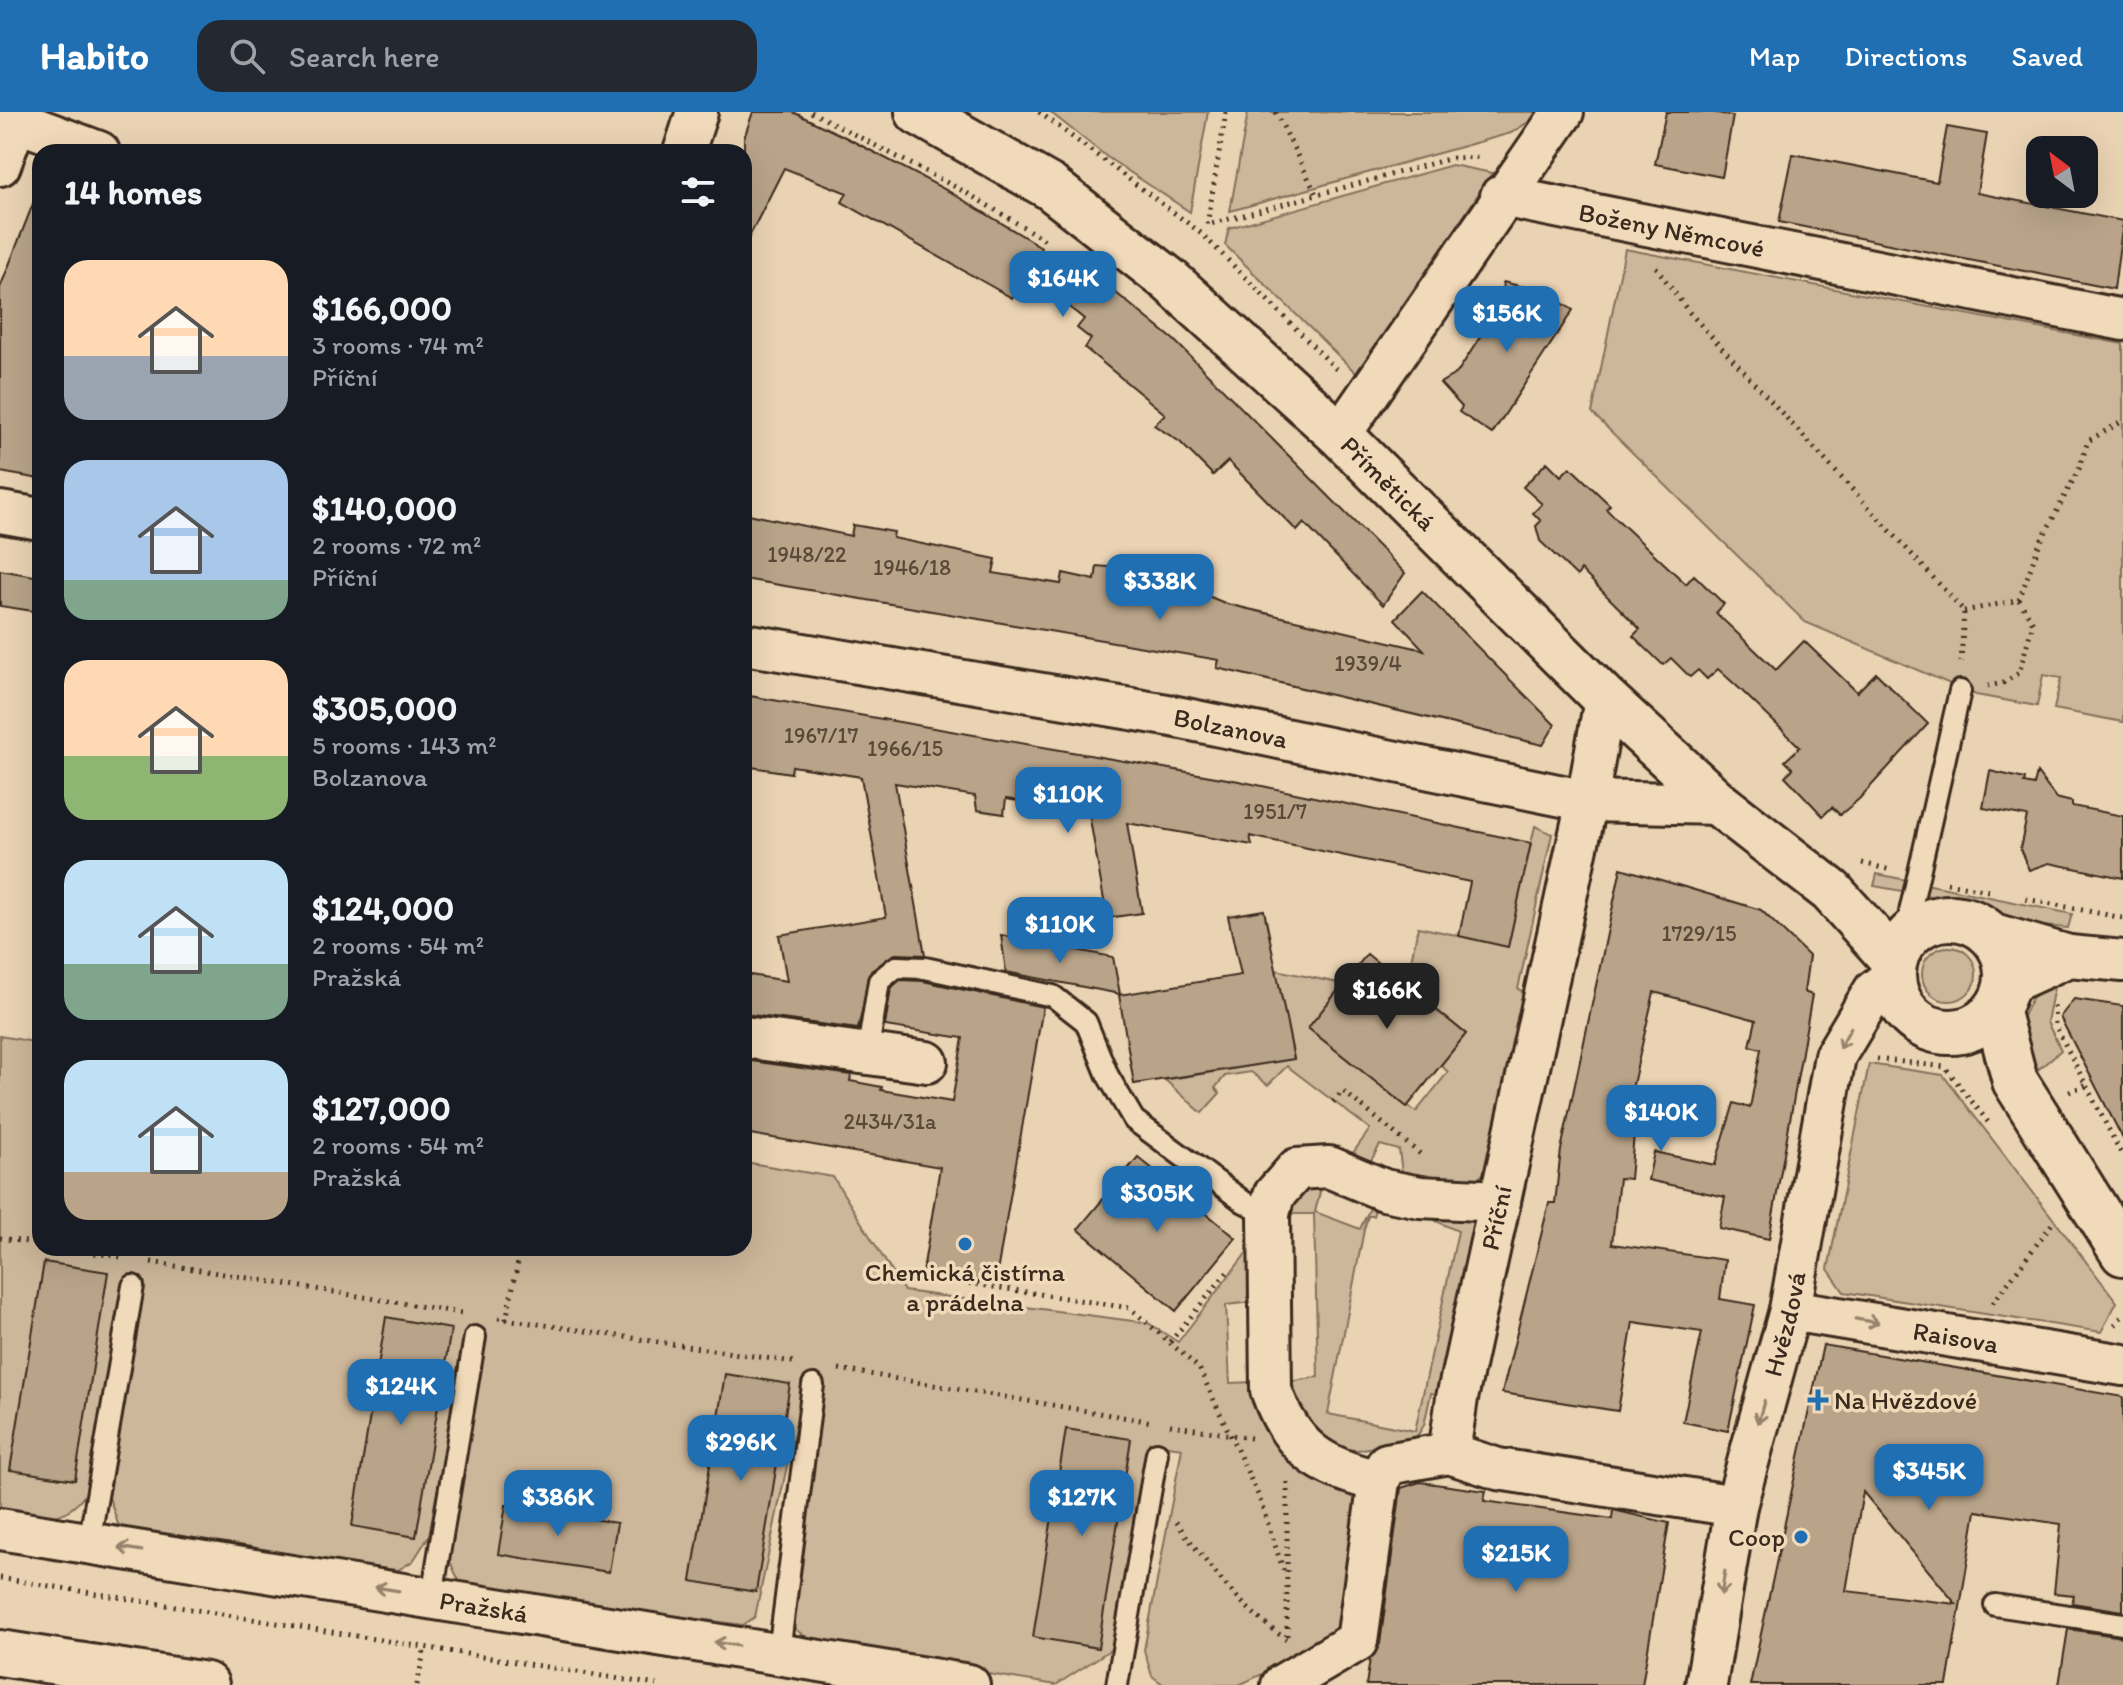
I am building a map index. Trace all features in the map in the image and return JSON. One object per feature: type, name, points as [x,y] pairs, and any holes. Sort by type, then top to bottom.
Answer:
[{"type":"main road","name":"Přímětická","points":[[918,112],[964,123],[1168,279],[1340,435],[1605,699],[1719,804],[1842,876],[1921,903],[1954,918],[1973,922],[1991,913]]},
{"type":"main road","name":"Přímětická","points":[[1842,876],[1893,969],[1898,999],[1908,1014],[1923,1025],[1940,1031]]},
{"type":"main road","points":[[1893,969],[1903,943],[1916,928],[1921,903]]},
{"type":"main road","points":[[1991,913],[2004,957],[2002,997],[2015,1081],[2123,1253]]},
{"type":"main road","points":[[1940,1031],[1971,1028],[2002,997]]},
{"type":"main road","points":[[1940,1031],[2015,1081]]},
{"type":"main road","points":[[0,1653],[206,1685]]},
{"type":"street","points":[[687,144],[697,112]]},
{"type":"street","points":[[1340,435],[1501,196],[1563,112]]},
{"type":"street","points":[[0,165],[8,118],[78,144]]},
{"type":"street","name":"Boženy Němcové","points":[[1501,196],[2123,320]]},
{"type":"street","points":[[0,512],[32,518]]},
{"type":"street","name":"Bolzanova","points":[[752,645],[1167,715],[1587,801],[1719,804]]},
{"type":"street","name":"Příční","points":[[1449,1453],[1457,1398],[1587,801],[1605,699]]},
{"type":"street","points":[[1991,913],[2069,956],[2123,961]]},
{"type":"street","points":[[2002,997],[2069,956]]},
{"type":"street","name":"Hvězdová","points":[[1706,1685],[1736,1506],[1790,1310],[1835,1056],[1874,991],[1893,969]]},
{"type":"street","points":[[752,1038],[927,1062]]},
{"type":"street","points":[[1379,1481],[1343,1473],[1321,1463],[1307,1452],[1278,1410],[1271,1390],[1269,1224],[1274,1195],[1297,1169],[1329,1167],[1384,1190],[1420,1197],[1500,1201]]},
{"type":"street","name":"Raisova","points":[[1790,1310],[2123,1365]]},
{"type":"street","points":[[1284,1668],[1357,1641],[1379,1481],[1387,1464],[1449,1453],[1498,1469],[1736,1506]]},
{"type":"street","name":"Pražská","points":[[0,1529],[432,1596],[969,1685]]},
{"type":"lane","points":[[1921,903],[1960,691]]},
{"type":"lane","points":[[867,1056],[879,981],[896,967],[925,968],[1053,996],[1086,1022],[1108,1076],[1134,1120],[1269,1224]]},
{"type":"lane","points":[[89,1543],[133,1286]]},
{"type":"lane","points":[[432,1596],[475,1337]]},
{"type":"lane","points":[[779,1652],[813,1385]]},
{"type":"lane","points":[[1117,1685],[1157,1453]]},
{"type":"lane","points":[[1995,1605],[2123,1624]]},
{"type":"path","points":[[811,112],[967,193],[1055,246]]},
{"type":"path","points":[[1039,112],[1201,233],[1367,399]]},
{"type":"path","points":[[1201,233],[1207,225],[1226,112]]},
{"type":"path","points":[[1276,112],[1317,196]]},
{"type":"path","points":[[1207,225],[1452,158],[1504,156],[1526,161]]},
{"type":"path","points":[[1623,222],[1688,311],[1964,611],[1960,691],[2003,683],[2019,673],[2033,623],[2019,600]]},
{"type":"path","points":[[2019,600],[2039,545],[2079,469],[2088,441],[2123,421]]},
{"type":"path","points":[[1964,611],[2019,600]]},
{"type":"path","points":[[1842,876],[1921,903],[1991,913]]},
{"type":"path","points":[[2022,898],[2123,918]]},
{"type":"path","points":[[2082,910],[2054,1006],[2055,1025],[2123,1157]]},
{"type":"path","points":[[1835,1056],[1945,1067],[1993,1129]]},
{"type":"path","points":[[1333,1102],[1343,1091],[1426,1158]]},
{"type":"path","points":[[1975,1339],[1984,1314],[2059,1214]]},
{"type":"path","points":[[1170,1342],[1252,1240],[1269,1224]]},
{"type":"path","points":[[0,1238],[32,1243]]},
{"type":"path","points":[[112,1256],[477,1315]]},
{"type":"path","points":[[506,1320],[519,1256]]},
{"type":"path","points":[[961,1282],[1130,1308],[1199,1368],[1259,1497],[1287,1577]]},
{"type":"path","points":[[491,1317],[802,1363]]},
{"type":"path","points":[[833,1368],[1258,1439]]},
{"type":"path","points":[[1284,1668],[1287,1640],[1287,1467]]},
{"type":"path","points":[[1171,1516],[1225,1587],[1257,1620],[1287,1640]]},
{"type":"path","points":[[0,1578],[657,1685]]},
{"type":"path","points":[[417,1685],[425,1647]]},
{"type":"shaded area","points":[[1050,112],[1208,112],[1190,212],[1107,157]]},
{"type":"shaded area","points":[[1248,112],[1544,112],[1511,133],[1230,211]]},
{"type":"shaded area","points":[[1452,165],[1492,173],[1359,376],[1225,245],[1229,228]]},
{"type":"shaded area","points":[[1625,249],[2123,344],[2123,722],[2054,709],[2061,678],[2043,675],[2037,706],[1976,695],[1805,622],[1592,413]]},
{"type":"shaded area","points":[[1535,826],[1552,834],[1518,989],[1526,993],[1488,1170],[1476,1180],[1402,1173],[1399,1150],[1380,1145],[1370,1162],[1353,1153],[1370,1129],[1287,1066],[1268,1085],[1251,1072],[1225,1076],[1215,1088],[1220,1093],[1202,1113],[1165,1080],[1294,1059],[1276,970],[1343,984],[1308,1028],[1416,1112],[1448,1072],[1441,1065],[1466,1034],[1406,985],[1418,927],[1508,946]]},
{"type":"shaded area","points":[[1877,874],[2072,914],[2068,928],[2004,923],[1988,909],[1964,902],[1874,886]]},
{"type":"shaded area","points":[[1949,947],[1968,955],[1976,974],[1968,993],[1949,1001],[1930,993],[1922,974],[1930,955]]},
{"type":"shaded area","points":[[2055,982],[2047,1022],[2061,1050],[2039,1069],[2030,1059],[2020,1022],[2032,998]]},
{"type":"shaded area","points":[[0,1036],[32,1042],[32,1256],[752,1256],[752,1163],[833,1177],[904,1291],[1148,1323],[1178,1342],[1251,1247],[1254,1302],[1226,1305],[1230,1383],[1254,1382],[1308,1468],[1354,1496],[1360,1505],[1349,1615],[1333,1641],[1239,1685],[1164,1685],[1152,1676],[1144,1650],[1182,1448],[1149,1443],[1113,1648],[1056,1685],[817,1646],[794,1628],[788,1603],[824,1381],[806,1376],[755,1617],[743,1625],[475,1589],[459,1581],[448,1557],[485,1334],[466,1331],[429,1536],[413,1561],[398,1570],[248,1554],[130,1535],[118,1524],[109,1497],[143,1280],[126,1277],[89,1489],[70,1509],[50,1517],[0,1512]]},
{"type":"shaded area","points":[[1869,1064],[1943,1075],[2117,1302],[2101,1332],[1844,1292],[1828,1269]]},
{"type":"shaded area","points":[[1313,1184],[1321,1188],[1315,1212],[1360,1229],[1370,1208],[1376,1206],[1373,1216],[1368,1216],[1364,1230],[1328,1414],[1415,1431],[1458,1231],[1436,1221],[1437,1218],[1467,1217],[1475,1226],[1441,1395],[1431,1393],[1424,1425],[1415,1439],[1358,1450],[1337,1449],[1299,1424],[1289,1382],[1318,1377],[1314,1214],[1292,1214],[1288,1209],[1302,1190]]},
{"type":"building","points":[[753,112],[793,112],[950,192],[1041,247],[1040,250],[1110,288],[1174,340],[1405,573],[1383,605],[1304,523],[1297,531],[1228,461],[1213,475],[1180,442],[1154,425],[1165,414],[1085,348],[1091,339],[1077,328],[1084,319],[1027,273],[1012,298],[842,202],[847,193],[784,168],[752,231],[752,144],[744,144]]},
{"type":"building","points":[[1666,112],[1712,112],[1733,116],[1722,177],[1655,164]]},
{"type":"building","points":[[1947,127],[1987,134],[1977,193],[2026,202],[2026,208],[2055,208],[2123,221],[2114,289],[1779,222],[1793,154],[1937,182]]},
{"type":"building","points":[[32,206],[32,478],[0,472],[0,288]]},
{"type":"building","points":[[1503,282],[1545,292],[1573,310],[1492,434],[1459,412],[1462,407],[1440,383],[1457,373],[1505,298]]},
{"type":"building","points":[[1547,462],[1561,476],[1570,467],[1610,505],[1606,509],[1686,584],[1694,575],[1724,604],[1716,613],[1776,670],[1804,641],[1857,692],[1876,673],[1928,724],[1859,799],[1840,815],[1832,807],[1823,816],[1785,776],[1793,769],[1785,761],[1800,747],[1718,669],[1707,679],[1698,670],[1690,677],[1671,658],[1663,665],[1633,636],[1640,629],[1581,570],[1577,576],[1540,541],[1536,526],[1541,521],[1533,513],[1542,504],[1523,487]]},
{"type":"building","points":[[752,515],[851,536],[853,525],[894,532],[893,538],[996,559],[993,573],[1061,584],[1063,573],[1095,580],[1097,566],[1203,577],[1208,596],[1227,604],[1424,650],[1395,619],[1422,591],[1555,725],[1543,745],[1217,668],[1219,660],[752,580]]},
{"type":"building","points":[[0,570],[32,576],[32,611],[0,606]]},
{"type":"building","points":[[752,696],[1239,781],[1531,843],[1508,947],[1459,936],[1470,882],[1250,836],[1252,845],[1127,823],[1142,913],[1107,918],[1089,813],[1006,799],[1004,814],[977,810],[975,796],[895,783],[925,955],[895,954],[871,971],[858,1029],[752,1015],[752,975],[787,981],[779,935],[886,917],[861,777],[792,766],[791,773],[752,767]]},
{"type":"building","points":[[1990,771],[2025,779],[2024,783],[2034,785],[2037,773],[2056,798],[2072,802],[2072,806],[2123,816],[2123,878],[2049,863],[2029,870],[2020,849],[2027,816],[1983,808]]},
{"type":"building","points":[[1621,868],[1761,910],[1809,956],[1804,992],[1812,995],[1769,1239],[1719,1228],[1725,1197],[1648,1180],[1654,1152],[1715,1165],[1734,1103],[1750,1108],[1761,1049],[1750,1046],[1756,1020],[1654,992],[1622,1133],[1634,1134],[1630,1179],[1619,1178],[1612,1244],[1725,1260],[1720,1299],[1755,1305],[1728,1431],[1683,1422],[1702,1332],[1633,1322],[1618,1411],[1502,1393],[1549,1203],[1555,1203],[1561,1150]]},
{"type":"building","points":[[1264,910],[1294,1059],[1134,1084],[1119,995],[1241,975],[1228,916]]},
{"type":"building","points":[[1001,935],[1113,957],[1120,994],[1006,972]]},
{"type":"building","points":[[1367,954],[1466,1034],[1407,1107],[1308,1028]]},
{"type":"building","points":[[900,980],[923,981],[1043,1007],[995,1284],[923,1271],[940,1167],[752,1134],[752,1061],[851,1075],[850,1081],[882,1087],[881,1090],[952,1102],[963,1038],[885,1026],[891,988]]},
{"type":"building","points":[[2074,999],[2123,1006],[2123,1139],[2060,1017]]},
{"type":"building","points":[[1138,1157],[1236,1238],[1176,1311],[1078,1229]]},
{"type":"building","points":[[44,1262],[108,1272],[75,1480],[10,1470]]},
{"type":"building","points":[[386,1317],[451,1329],[416,1537],[352,1526]]},
{"type":"building","points":[[1823,1345],[2123,1397],[2123,1611],[2072,1603],[2074,1595],[2054,1593],[2061,1524],[1976,1511],[1947,1685],[1750,1685]],"holes":[[[1863,1492],[1956,1604],[1846,1591]]]},
{"type":"building","points":[[725,1374],[790,1384],[756,1592],[691,1581]]},
{"type":"building","points":[[1066,1429],[1131,1439],[1098,1648],[1033,1637]]},
{"type":"building","points":[[1420,1482],[1486,1491],[1484,1501],[1612,1519],[1613,1510],[1669,1523],[1642,1685],[1366,1685],[1370,1659],[1380,1644],[1401,1488]]},
{"type":"building","points":[[506,1505],[617,1523],[609,1572],[498,1554]]},
{"type":"building","points":[[2068,1629],[2123,1637],[2123,1685],[2059,1685]]},
{"type":"place","name":"Chemická čistírna a prádelna","points":[[965,1244]]},
{"type":"place","name":"Na Hvězdové","points":[[1818,1400]]},
{"type":"place","name":"Coop","points":[[1801,1537]]}]
